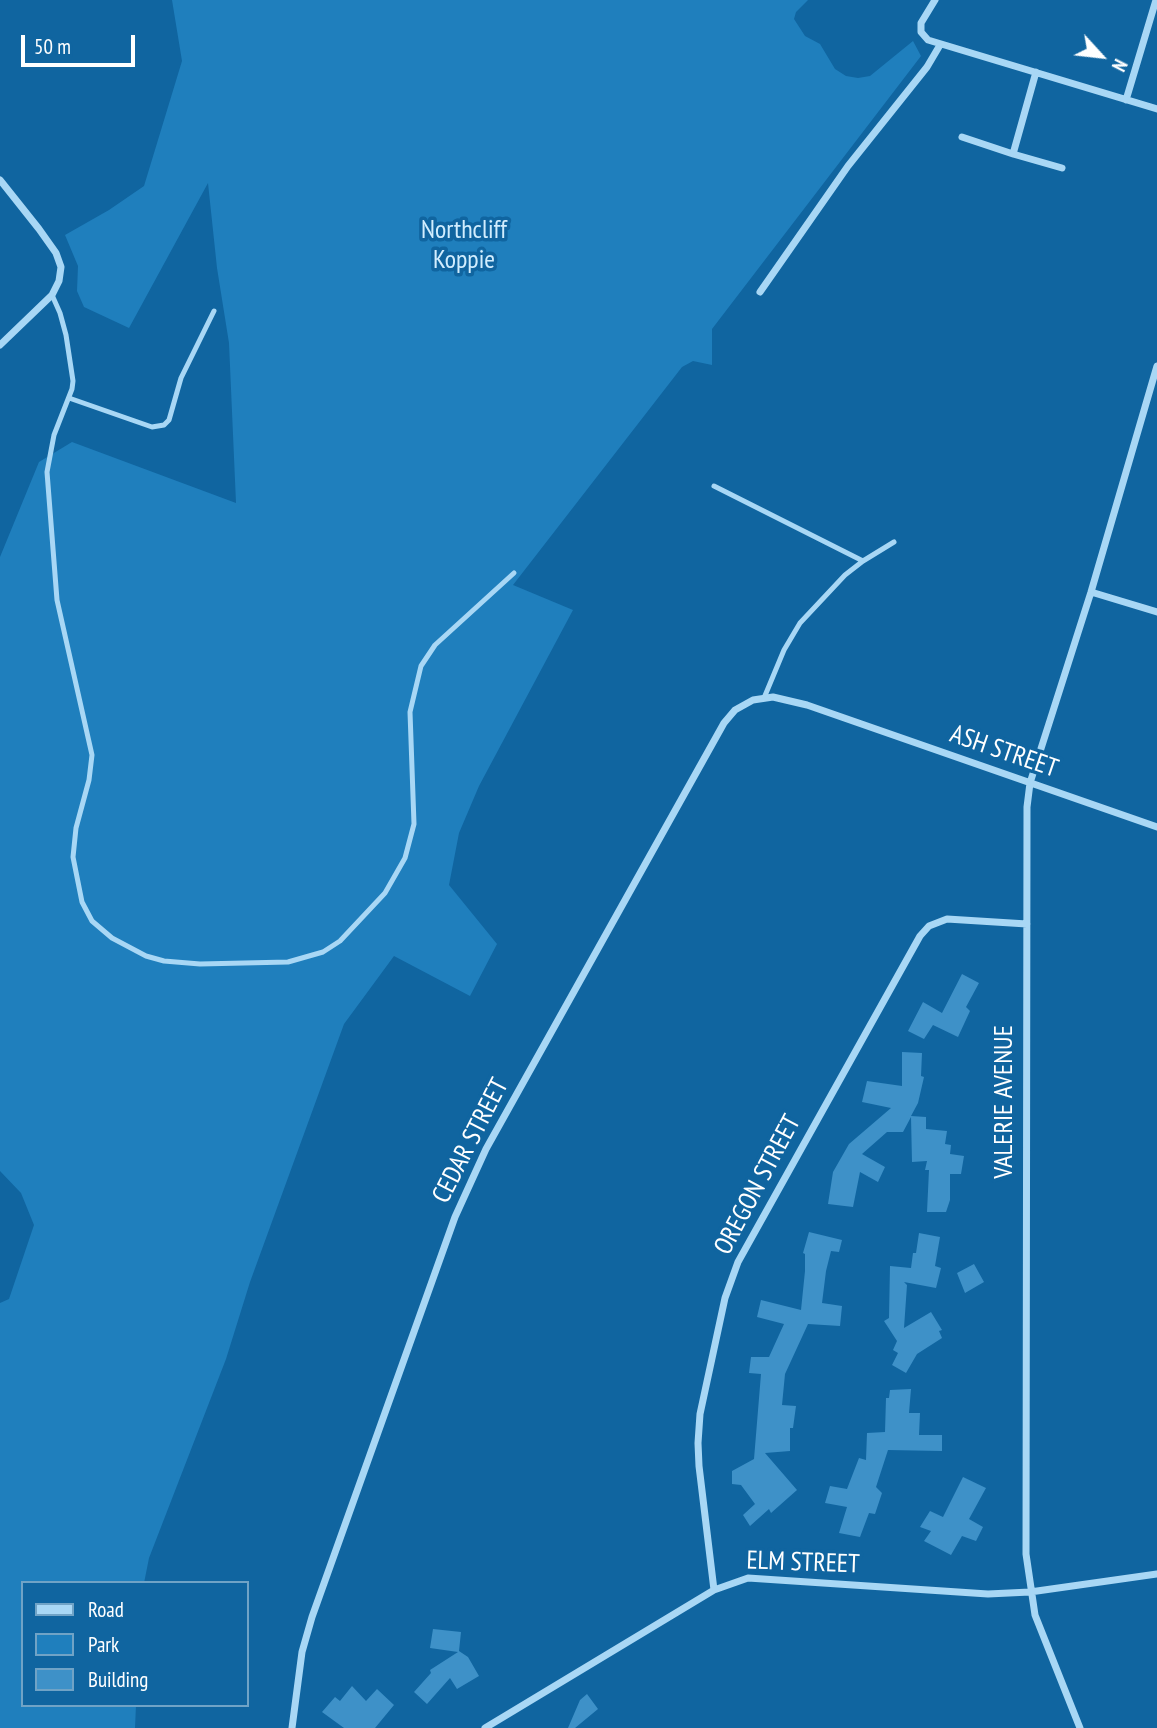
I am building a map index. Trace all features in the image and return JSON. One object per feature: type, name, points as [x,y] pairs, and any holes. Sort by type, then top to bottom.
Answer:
[{"type":"street","points":[[935,0],[922,19],[920,28],[924,38],[1157,109]]},
{"type":"street","points":[[1126,100],[1156,0]]},
{"type":"street","points":[[760,292],[848,166],[927,67],[940,45]]},
{"type":"street","points":[[1013,154],[1036,72]]},
{"type":"street","points":[[962,137],[1062,168]]},
{"type":"street","points":[[0,180],[39,229],[59,260],[61,274],[52,295],[0,345]]},
{"type":"street","name":"VALERIE AVENUE","points":[[1080,1728],[1042,1637],[1030,1592],[1026,1554],[1027,807],[1030,783],[1091,592],[1157,369]]},
{"type":"street","points":[[1091,592],[1157,612]]},
{"type":"street","name":"ASH STREET","points":[[764,698],[786,699],[838,716],[1157,827]]},
{"type":"street","name":"CEDAR STREET","points":[[292,1728],[302,1652],[309,1625],[455,1217],[486,1149],[724,723],[735,710],[753,700],[764,698]]},
{"type":"street","name":"OREGON STREET","points":[[714,1590],[699,1466],[700,1414],[723,1310],[738,1262],[920,936],[929,926],[947,919],[1027,924]]},
{"type":"street","name":"ELM STREET","points":[[485,1728],[714,1590],[748,1578],[988,1594],[1030,1592],[1157,1573]]},
{"type":"lane","points":[[52,295],[66,335],[73,381],[54,435],[47,472],[57,600],[92,755],[89,780],[76,828],[73,857],[82,902],[92,921],[112,938],[146,956],[164,961],[200,964],[288,962],[323,952],[340,942],[385,893],[405,858],[414,824],[410,712],[421,666],[435,645],[514,573]]},
{"type":"lane","points":[[69,398],[152,427],[164,425],[169,420],[181,377],[214,312]]},
{"type":"lane","points":[[714,486],[863,561]]},
{"type":"lane","points":[[764,698],[784,650],[800,623],[824,596],[863,561],[894,542]]},
{"type":"green space","name":"Northcliff Koppie","points":[[172,0],[808,0],[796,12],[794,19],[805,36],[820,44],[835,69],[846,76],[870,76],[913,41],[921,56],[712,329],[712,365],[693,361],[682,367],[513,585],[573,610],[479,786],[459,833],[449,885],[497,944],[470,996],[394,956],[344,1024],[250,1282],[226,1359],[149,1558],[144,1581],[21,1581],[21,1707],[136,1707],[135,1728],[0,1728],[0,1303],[9,1299],[34,1225],[21,1193],[0,1171],[0,557],[39,462],[72,442],[236,503],[229,343],[217,268],[208,183],[129,328],[84,307],[77,291],[78,266],[65,235],[144,186],[182,61]]},
{"type":"building","points":[[962,974],[979,983],[966,1007],[970,1011],[958,1037],[933,1025],[924,1039],[908,1031],[923,1002],[942,1013]]},
{"type":"building","points":[[902,1052],[922,1053],[921,1076],[924,1077],[918,1103],[911,1116],[926,1117],[926,1129],[947,1131],[945,1144],[951,1145],[950,1154],[964,1156],[961,1174],[950,1174],[950,1200],[946,1212],[927,1212],[929,1170],[925,1170],[927,1161],[912,1162],[911,1117],[903,1132],[887,1132],[862,1154],[885,1167],[878,1182],[860,1172],[853,1207],[828,1204],[833,1172],[849,1144],[891,1108],[862,1102],[867,1081],[902,1086]]},
{"type":"building","points":[[809,1232],[842,1240],[839,1252],[831,1251],[822,1303],[842,1306],[840,1326],[808,1324],[785,1374],[782,1405],[796,1406],[793,1428],[790,1428],[790,1451],[765,1453],[797,1490],[771,1513],[769,1509],[750,1526],[743,1515],[755,1504],[741,1485],[732,1484],[732,1471],[754,1459],[761,1374],[749,1373],[751,1357],[769,1357],[784,1324],[757,1317],[761,1300],[801,1310],[805,1271],[803,1253]]},
{"type":"building","points":[[919,1233],[940,1237],[935,1266],[941,1268],[936,1288],[904,1282],[907,1285],[904,1328],[931,1312],[942,1330],[939,1331],[942,1338],[917,1354],[906,1373],[892,1365],[898,1353],[893,1350],[897,1341],[884,1321],[889,1318],[890,1266],[911,1268]]},
{"type":"building","points":[[974,1264],[984,1282],[965,1293],[957,1273]]},
{"type":"building","points":[[911,1389],[909,1413],[920,1413],[919,1435],[942,1435],[942,1451],[888,1450],[876,1487],[882,1493],[875,1514],[869,1513],[860,1537],[839,1533],[847,1507],[825,1503],[830,1486],[847,1489],[859,1458],[866,1460],[867,1433],[885,1432],[886,1398],[889,1398],[890,1390]]},
{"type":"building","points":[[963,1477],[986,1488],[969,1519],[983,1527],[976,1541],[962,1536],[951,1555],[924,1541],[931,1531],[920,1527],[930,1511],[943,1517]]},
{"type":"building","points":[[433,1629],[461,1632],[459,1651],[468,1657],[479,1676],[457,1689],[450,1678],[427,1704],[414,1692],[431,1673],[430,1670],[458,1652],[430,1648]]},
{"type":"building","points":[[352,1686],[366,1701],[377,1689],[394,1705],[375,1728],[344,1728],[322,1712],[335,1697],[340,1701]]},
{"type":"building","points":[[587,1694],[598,1709],[575,1728],[568,1728],[580,1700]]}]
